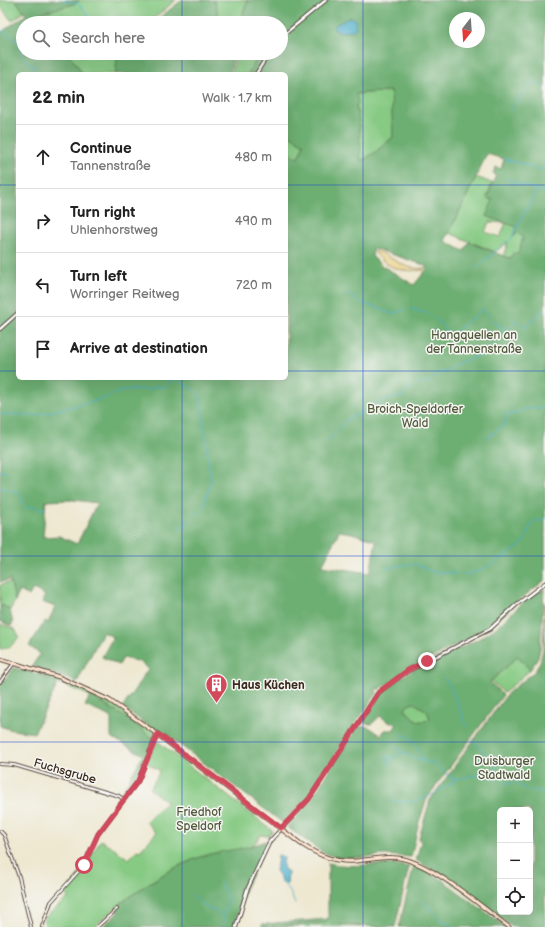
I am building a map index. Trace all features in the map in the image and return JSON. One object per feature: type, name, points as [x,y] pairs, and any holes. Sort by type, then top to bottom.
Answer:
[{"type":"main road","points":[[0,659],[59,677],[90,690],[126,711],[310,849],[329,858],[347,861],[396,858],[426,867],[509,927]]},
{"type":"street","points":[[288,31],[326,0]]},
{"type":"street","points":[[257,72],[265,60]]},
{"type":"street","points":[[0,329],[16,315]]},
{"type":"street","points":[[236,927],[250,881],[270,842],[281,828],[309,799],[358,722],[381,690],[408,670],[490,629],[516,605],[545,583]]},
{"type":"street","points":[[0,682],[14,663]]},
{"type":"street","points":[[42,927],[51,902],[63,886],[75,877],[84,865],[98,834],[138,781],[158,734]]},
{"type":"street","name":"Fuchsgrube","points":[[0,764],[14,765],[119,796],[123,799]]},
{"type":"street","points":[[0,831],[4,835],[19,877],[31,927]]},
{"type":"street","points":[[97,927],[116,909]]},
{"type":"green space","points":[[0,0],[16,0],[24,12],[16,16],[16,18],[12,21],[0,6]]},
{"type":"green space","name":"Broich-Speldorfer Wald","points":[[16,0],[80,0],[74,4],[39,13],[41,16],[25,16],[26,15]]},
{"type":"green space","points":[[80,0],[176,0],[157,16],[41,16],[39,13],[74,4]]},
{"type":"green space","points":[[182,0],[214,0],[219,16],[208,16],[162,16]]},
{"type":"green space","points":[[214,0],[248,0],[242,16],[219,16]]},
{"type":"green space","name":"Broich-Speldorfer Wald","points":[[248,0],[545,0],[545,580],[519,600],[490,628],[411,668],[380,689],[375,689],[377,693],[348,734],[306,800],[283,823],[159,729],[156,732],[123,707],[148,669],[140,662],[123,658],[119,665],[102,657],[113,637],[103,632],[77,682],[32,666],[40,654],[29,646],[45,621],[48,623],[55,607],[42,602],[45,595],[33,589],[29,596],[20,591],[15,601],[10,580],[0,582],[0,33],[16,22],[16,60],[73,60],[82,72],[16,72],[16,380],[288,380],[288,153],[298,158],[304,144],[288,134],[288,72],[249,72],[256,60],[288,60],[288,16],[242,16]],"holes":[[[391,91],[393,137],[376,152],[361,161],[359,122],[356,108],[358,102],[356,94]],[[487,154],[504,159],[501,169],[496,167],[493,173],[496,175],[487,198],[493,200],[486,216],[517,227],[513,237],[518,233],[523,238],[518,254],[513,253],[511,259],[469,242],[464,251],[445,241]],[[376,249],[427,266],[427,269],[414,285],[381,265],[372,256],[373,251]],[[73,500],[97,503],[77,544],[59,536],[43,537],[46,501]],[[339,531],[352,533],[376,541],[370,573],[322,566]]]},
{"type":"green space","points":[[73,60],[117,60],[116,72],[82,72]]},
{"type":"green space","points":[[117,60],[233,60],[230,72],[116,72]]},
{"type":"green space","points":[[235,60],[256,60],[249,72],[232,72]]},
{"type":"green space","points":[[391,91],[393,137],[368,158],[360,161],[357,102],[355,94]]},
{"type":"green space","points":[[288,134],[304,144],[298,158],[288,153]]},
{"type":"green space","points":[[476,177],[492,183],[487,197],[493,200],[517,227],[514,236],[518,232],[523,238],[518,254],[512,259],[503,256],[508,242],[495,252],[449,233]],"holes":[[[489,222],[506,223],[500,237],[485,232]]]},
{"type":"green space","points":[[11,582],[15,601],[10,610],[2,605],[0,608],[0,585]]},
{"type":"green space","points":[[544,589],[540,649],[538,658],[530,670],[518,656],[490,682],[503,695],[427,798],[419,822],[411,857],[384,855],[338,858],[322,852],[287,827],[308,805],[357,727],[365,726],[373,729],[381,735],[385,730],[393,730],[397,724],[393,721],[392,724],[380,716],[372,724],[361,721],[381,691],[384,693],[384,689],[411,671],[431,661],[436,662],[437,660],[434,659],[486,635],[523,602]],"holes":[[[414,703],[427,711],[430,718],[420,721],[413,718],[405,709],[408,705]]]},
{"type":"green space","name":"Duisburger Stadtwald","points":[[545,603],[545,927],[513,927],[443,876],[416,860],[421,842],[419,838],[430,800],[508,693],[535,671],[540,662],[543,650]]},
{"type":"green space","points":[[2,605],[10,610],[13,623],[11,626],[0,621],[0,608]]},
{"type":"green space","points":[[0,624],[15,629],[19,637],[9,648],[0,649]]},
{"type":"green space","points":[[518,656],[530,670],[504,693],[491,681]]},
{"type":"green space","points":[[14,668],[37,674],[58,683],[34,733],[12,730],[0,726],[0,685]]},
{"type":"green space","points":[[40,673],[71,684],[100,698],[127,714],[154,733],[154,739],[110,707],[90,696],[37,674]]},
{"type":"green space","points":[[90,696],[125,717],[154,739],[136,780],[123,796],[120,795],[143,755],[111,737],[111,717],[85,706]]},
{"type":"green space","points":[[414,703],[427,711],[430,718],[420,721],[416,720],[410,715],[405,709],[408,705]]},
{"type":"green space","name":"Friedhof Speldorf","points":[[157,741],[273,831],[268,836],[260,835],[257,841],[245,848],[206,855],[161,876],[132,895],[94,927],[44,927],[45,917],[68,898],[65,893],[76,879],[101,840],[129,859],[137,850],[140,851],[156,833],[146,821],[167,802],[150,789],[160,771],[147,763]]},
{"type":"green space","points":[[265,841],[266,845],[245,889],[234,927],[102,927],[119,912],[116,907],[137,891],[182,864],[206,855],[244,848]]},
{"type":"green space","points":[[328,863],[348,866],[389,864],[409,867],[395,927],[317,923],[262,927],[262,924],[328,919]]},
{"type":"green space","points":[[414,865],[441,879],[506,927],[399,927]]},
{"type":"green space","points":[[315,923],[347,924],[362,927],[280,926]]},
{"type":"sand","points":[[376,251],[404,266],[425,268],[424,270],[416,271],[397,269],[381,259],[375,253]]},
{"type":"water","points":[[351,17],[355,20],[356,27],[354,30],[343,32],[333,29],[335,25]]},
{"type":"water","points":[[278,855],[284,857],[283,867],[288,873],[287,884],[281,883],[279,875],[276,871]]},
{"type":"waterway","points":[[62,0],[79,4],[89,16]]},
{"type":"waterway","points":[[0,33],[7,28]]},
{"type":"waterway","points":[[2,31],[16,40]]},
{"type":"waterway","points":[[25,60],[31,65],[35,66],[34,72]]},
{"type":"waterway","points":[[516,103],[534,80],[535,81]]},
{"type":"waterway","points":[[538,83],[545,87]]},
{"type":"waterway","points":[[510,111],[514,105]]},
{"type":"waterway","points":[[504,159],[542,170],[545,167]]},
{"type":"waterway","points":[[507,179],[545,193]]},
{"type":"waterway","points":[[510,240],[537,190]]},
{"type":"waterway","points":[[476,268],[508,241]]},
{"type":"waterway","points":[[347,294],[364,304],[383,309],[390,314],[405,310]]},
{"type":"waterway","points":[[410,309],[434,317],[450,336],[483,309],[490,317]]},
{"type":"waterway","points":[[513,324],[516,321],[525,328],[543,310]]},
{"type":"waterway","points":[[492,320],[494,323],[507,329]]},
{"type":"waterway","points":[[417,384],[423,382],[428,383],[440,372],[446,371],[456,364],[478,356],[511,326]]},
{"type":"waterway","points":[[75,406],[102,399],[124,390],[149,390],[156,386],[164,388],[170,381],[173,380]]},
{"type":"waterway","points":[[178,380],[195,391]]},
{"type":"waterway","points":[[327,442],[348,419],[385,400],[404,396],[408,388],[412,386]]},
{"type":"waterway","points":[[200,395],[211,480],[202,512]]},
{"type":"waterway","points":[[0,414],[37,415],[74,406]]},
{"type":"waterway","points":[[487,438],[505,424],[507,414],[519,413],[523,409],[545,407]]},
{"type":"waterway","points":[[0,471],[8,472]]},
{"type":"waterway","points":[[0,488],[21,493],[23,504]]},
{"type":"waterway","points":[[25,507],[38,507],[40,510],[44,507],[45,509]]},
{"type":"waterway","points":[[193,516],[196,512],[200,512]]},
{"type":"waterway","points":[[527,537],[531,524],[535,521],[545,520],[545,517]]},
{"type":"waterway","points":[[179,530],[190,519]]},
{"type":"waterway","points":[[387,568],[415,564],[434,572],[468,574],[482,570],[519,547],[525,539]]},
{"type":"waterway","points":[[444,678],[450,685],[467,727]]},
{"type":"waterway","points":[[401,735],[407,736],[414,741],[425,762],[432,762],[453,779]]},
{"type":"waterway","points":[[473,740],[490,760]]},
{"type":"waterway","points":[[392,745],[406,754],[423,761]]},
{"type":"waterway","points":[[389,766],[390,759],[403,753]]},
{"type":"waterway","points":[[384,760],[388,756],[390,759]]},
{"type":"waterway","points":[[492,762],[496,767],[498,778]]},
{"type":"waterway","points":[[464,778],[476,775],[487,777]]},
{"type":"waterway","points":[[391,801],[409,802],[423,799],[452,783],[454,779],[462,778]]},
{"type":"waterway","points":[[490,778],[500,778],[507,784],[514,782]]},
{"type":"waterway","points":[[517,783],[530,792],[536,790],[545,794]]},
{"type":"waterway","points":[[220,883],[228,898],[223,917],[224,927]]},
{"type":"waterway","points":[[284,884],[290,892],[295,904]]},
{"type":"waterway","points":[[193,895],[205,907],[216,911],[223,917]]},
{"type":"waterway","points":[[424,902],[440,920],[451,925]]},
{"type":"place","name":"Haus Küchen","points":[[217,704]]},
{"type":"route","points":[[84,865],[90,856],[93,844],[98,834],[138,781],[158,734],[281,828],[309,799],[379,692],[408,670],[427,661]]},
{"type":"park label","name":"Hangquellen an der Tannenstraße","points":[[474,342]]}]
